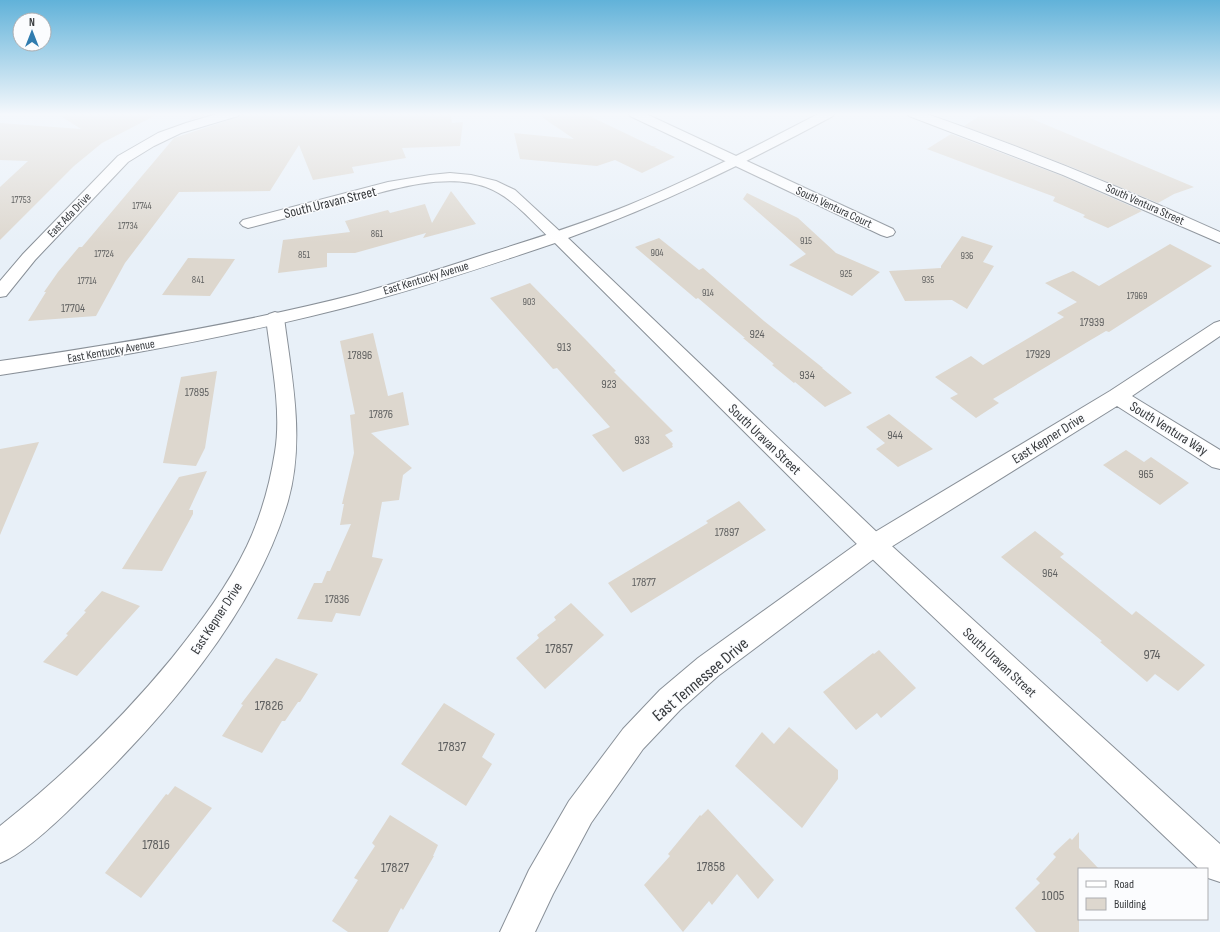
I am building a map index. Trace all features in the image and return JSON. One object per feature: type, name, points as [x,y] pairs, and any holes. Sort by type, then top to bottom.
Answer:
[{"type":"street","name":"East Ada Drive","points":[[0,292],[29,257],[127,156]]},
{"type":"street","name":"South Ventura Court","points":[[726,156],[887,232]]},
{"type":"street","name":"East Kentucky Avenue","points":[[0,368],[145,346],[275,318],[376,293],[558,237],[666,195],[745,156]]},
{"type":"street","name":"South Ventura Street","points":[[1033,156],[1220,238]]},
{"type":"street","name":"South Uravan Street","points":[[248,223],[415,180],[452,177],[477,180],[503,188],[510,192],[874,545],[1220,866]]},
{"type":"street","name":"East Kepner Drive","points":[[0,847],[53,804],[109,750],[178,674],[228,603],[252,560],[270,520],[281,484],[286,451],[286,407],[275,318]]},
{"type":"street","name":"East Kepner Drive","points":[[874,545],[1117,396],[1220,327]]},
{"type":"street","name":"South Ventura Way","points":[[1117,396],[1220,460]]},
{"type":"street","name":"East Tennessee Drive","points":[[517,932],[541,882],[580,812],[633,739],[670,700],[708,667],[874,545]]},
{"type":"building","points":[[0,156],[86,156],[74,166],[0,240],[0,187],[28,161],[0,160]]},
{"type":"building","points":[[158,156],[292,156],[270,191],[179,192],[125,263],[96,316],[28,321],[46,292],[44,292],[58,272],[79,247],[82,247]]},
{"type":"building","points":[[304,156],[405,156],[406,158],[352,167],[354,173],[313,180]]},
{"type":"building","points":[[519,156],[675,157],[642,173],[615,160],[597,166],[520,159]]},
{"type":"building","points":[[947,156],[1010,156],[1062,176],[1142,211],[1108,228],[1083,217],[1085,215],[1053,201],[1055,197]]},
{"type":"building","points":[[1044,156],[1121,156],[1194,187],[1174,194],[1158,203]]},
{"type":"building","points":[[451,191],[476,224],[423,238],[426,233],[355,253],[327,253],[327,267],[278,273],[283,240],[350,232],[345,221],[388,210],[390,213],[425,204],[432,223]]},
{"type":"building","points":[[747,193],[798,218],[836,253],[880,272],[852,296],[789,265],[806,254],[743,199]]},
{"type":"building","points":[[962,236],[993,246],[983,262],[994,266],[967,309],[952,300],[905,301],[889,271],[941,268]]},
{"type":"building","points":[[659,238],[699,270],[703,268],[764,321],[852,393],[825,407],[795,382],[794,383],[743,338],[745,338],[635,247]]},
{"type":"building","points":[[1170,244],[1212,266],[1109,332],[1106,331],[993,399],[999,403],[976,418],[950,398],[958,394],[935,377],[971,356],[983,365],[1064,317],[1057,313],[1077,302],[1045,283],[1073,271],[1099,286]]},
{"type":"building","points":[[188,258],[235,259],[210,296],[162,295]]},
{"type":"building","points":[[530,283],[616,371],[614,372],[673,431],[665,435],[673,444],[673,447],[623,472],[592,435],[610,427],[557,368],[553,369],[490,298]]},
{"type":"building","points":[[373,333],[388,396],[403,392],[409,425],[371,433],[412,468],[403,475],[399,500],[382,502],[372,557],[383,559],[360,616],[336,613],[332,622],[297,619],[314,583],[322,583],[327,571],[330,571],[351,524],[340,525],[344,504],[342,504],[354,453],[350,415],[355,414],[340,341]]},
{"type":"building","points":[[217,371],[205,448],[196,466],[163,463],[181,377]]},
{"type":"building","points":[[889,414],[933,449],[898,467],[876,449],[885,443],[866,427]]},
{"type":"building","points":[[39,442],[0,535],[0,449]]},
{"type":"building","points":[[1126,450],[1144,462],[1151,457],[1189,483],[1160,505],[1103,465]]},
{"type":"building","points":[[207,471],[189,510],[193,510],[193,514],[162,571],[122,569],[179,477]]},
{"type":"building","points":[[739,501],[766,530],[631,613],[608,583],[708,523],[706,521]]},
{"type":"building","points":[[1035,531],[1064,554],[1060,557],[1132,615],[1136,611],[1205,665],[1178,691],[1155,674],[1147,682],[1100,642],[1102,641],[1001,557]]},
{"type":"building","points":[[102,591],[140,606],[77,676],[43,662],[68,635],[66,634],[86,612],[84,611]]},
{"type":"building","points":[[571,603],[604,635],[545,689],[516,658],[539,638],[537,635],[556,620],[554,617]]},
{"type":"building","points":[[879,650],[916,688],[881,718],[877,713],[856,730],[823,692]]},
{"type":"building","points":[[276,658],[318,674],[300,702],[298,702],[285,721],[282,721],[262,753],[222,736],[243,705],[241,704]]},
{"type":"building","points":[[444,703],[495,734],[482,757],[492,764],[466,806],[401,764]]},
{"type":"building","points":[[789,727],[838,770],[838,779],[802,828],[735,766],[762,732],[774,744]]},
{"type":"building","points":[[175,786],[212,808],[141,898],[105,873],[166,794],[168,795]]},
{"type":"building","points":[[708,809],[774,880],[758,899],[737,874],[712,905],[709,901],[683,932],[644,885],[670,856],[668,854],[700,815],[701,816]]},
{"type":"building","points":[[390,815],[438,845],[434,856],[403,910],[401,908],[388,932],[348,932],[332,921],[358,880],[354,878],[375,846],[372,843]]},
{"type":"building","points":[[1079,832],[1079,848],[1098,868],[1078,868],[1079,932],[1036,932],[1015,908],[1040,883],[1036,879],[1056,857],[1053,854],[1070,838],[1072,840]]}]
